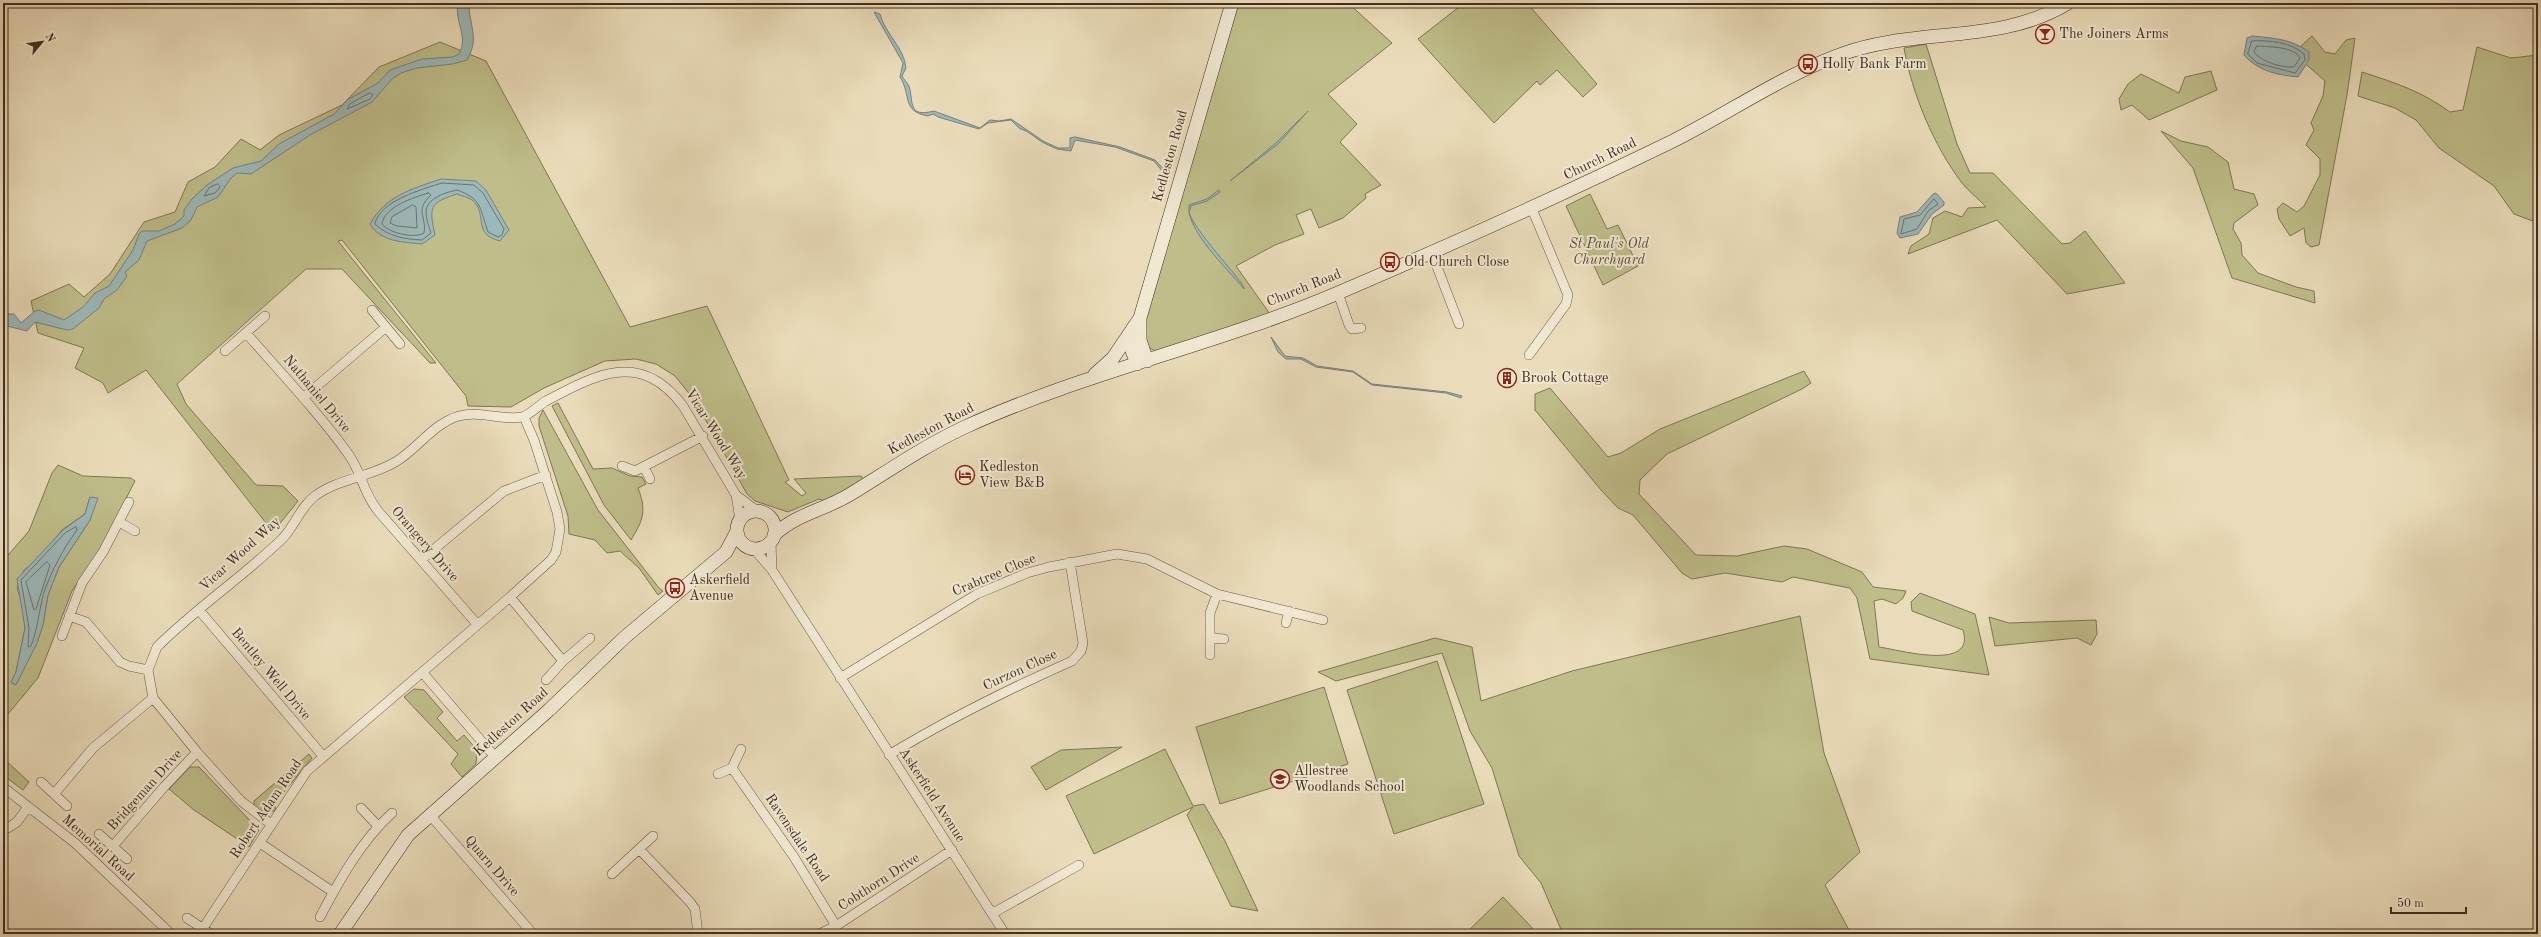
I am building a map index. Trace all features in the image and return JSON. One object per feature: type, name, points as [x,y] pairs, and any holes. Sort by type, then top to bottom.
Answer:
[{"type":"street","name":"Kedleston Road","points":[[773,538],[795,518],[844,498],[916,454],[966,427],[1087,379],[1142,363],[1140,318],[1232,3]]},
{"type":"street","name":"Church Road","points":[[1142,363],[1230,334],[1338,292],[1532,209],[1716,120],[1800,72],[1844,53],[1872,45],[1998,28],[2029,22],[2068,3]]},
{"type":"street","points":[[1529,355],[1566,304],[1568,295],[1532,209]]},
{"type":"street","points":[[1431,251],[1459,324]]},
{"type":"street","points":[[1338,292],[1349,325],[1352,329],[1361,328]]},
{"type":"street","points":[[372,310],[400,344]]},
{"type":"street","points":[[224,351],[265,316]]},
{"type":"street","name":"Kedleston Road","points":[[1087,379],[1106,365],[1140,318]]},
{"type":"street","points":[[303,398],[386,327]]},
{"type":"street","name":"Nathaniel Drive","points":[[246,333],[303,398],[349,456],[361,476]]},
{"type":"street","points":[[1127,337],[1142,363]]},
{"type":"street","name":"Vicar Wood Way","points":[[148,670],[157,647],[282,538],[314,496],[326,489],[399,460],[446,422],[459,416],[524,416],[538,406],[594,377],[615,371],[634,371],[660,381],[673,392],[703,436],[736,495],[738,526]]},
{"type":"street","name":"Robert Adam Road","points":[[203,928],[260,844],[271,824],[306,771],[510,597],[550,560],[560,541],[557,512],[546,475],[524,416]]},
{"type":"street","points":[[622,466],[635,471],[703,436]]},
{"type":"street","points":[[644,467],[650,480]]},
{"type":"street","points":[[421,560],[504,491],[546,475]]},
{"type":"street","name":"Orangery Drive","points":[[361,476],[367,497],[478,624]]},
{"type":"street","name":"Vicar Wood Way","points":[[736,495],[763,514]]},
{"type":"street","points":[[62,636],[82,583],[119,522],[129,502]]},
{"type":"street","points":[[752,549],[742,543],[738,526],[748,513],[763,514],[774,524],[772,570]]},
{"type":"street","name":"Kedleston Road","points":[[763,514],[795,518]]},
{"type":"street","points":[[119,522],[135,531]]},
{"type":"street","name":"Kedleston Road","points":[[340,934],[399,846],[430,815],[496,758],[624,637],[726,552],[738,526]]},
{"type":"street","points":[[726,552],[763,548],[773,538]]},
{"type":"street","name":"Askerfield Avenue","points":[[752,549],[772,570],[889,755],[993,913],[1005,934]]},
{"type":"street","name":"Crabtree Close","points":[[840,678],[976,594],[1027,573],[1070,562],[1117,554],[1137,556],[1198,583],[1217,594],[1323,620]]},
{"type":"street","name":"Curzon Close","points":[[889,755],[927,732],[1026,681],[1072,661],[1078,656],[1083,643],[1070,562]]},
{"type":"street","points":[[1210,655],[1210,613],[1217,594]]},
{"type":"street","points":[[510,597],[563,661]]},
{"type":"street","name":"Bentley Well Drive","points":[[199,610],[323,756]]},
{"type":"street","points":[[1286,623],[1289,612]]},
{"type":"street","points":[[69,616],[86,622],[120,662],[129,666],[148,670],[153,698],[198,752],[246,805],[271,824]]},
{"type":"street","points":[[546,680],[563,661],[590,638]]},
{"type":"street","points":[[1210,638],[1224,639]]},
{"type":"street","points":[[422,672],[496,758]]},
{"type":"street","points":[[54,794],[93,748],[153,698]]},
{"type":"street","points":[[718,774],[732,768],[741,749]]},
{"type":"street","name":"Bridgeman Drive","points":[[113,846],[164,787],[198,752]]},
{"type":"street","name":"Ravensdale Road","points":[[732,768],[794,857],[836,926]]},
{"type":"street","points":[[41,782],[67,806]]},
{"type":"street","name":"Memorial Road","points":[[3,786],[75,843],[171,934]]},
{"type":"street","points":[[3,832],[17,822],[28,807]]},
{"type":"street","points":[[361,808],[378,826]]},
{"type":"street","points":[[320,917],[333,892],[378,826],[392,813]]},
{"type":"street","name":"Quarn Drive","points":[[430,815],[533,934]]},
{"type":"street","name":"Bridgeman Drive","points":[[99,834],[128,859]]},
{"type":"street","points":[[612,874],[653,836]]},
{"type":"street","points":[[260,844],[333,892]]},
{"type":"street","points":[[639,849],[692,906],[697,917],[698,934]]},
{"type":"street","name":"Cobthorn Drive","points":[[819,934],[836,926],[952,850]]},
{"type":"street","points":[[993,913],[1072,874],[1079,865]]},
{"type":"street","points":[[187,918],[212,934]]},
{"type":"green space","points":[[1236,3],[1348,3],[1392,43],[1328,94],[1357,124],[1340,142],[1381,185],[1365,194],[1366,198],[1343,218],[1319,228],[1311,209],[1296,215],[1304,234],[1275,245],[1236,266],[1270,314],[1156,351],[1148,346],[1144,339],[1143,321]]},
{"type":"green space","points":[[1464,3],[1527,3],[1597,84],[1583,97],[1557,70],[1540,85],[1537,81],[1494,123],[1418,39]]},
{"type":"green space","points":[[2312,36],[2325,52],[2335,54],[2346,40],[2355,38],[2347,95],[2319,245],[2311,247],[2306,243],[2304,228],[2290,236],[2279,219],[2277,209],[2283,203],[2297,212],[2304,206],[2320,175],[2320,159],[2306,145],[2314,130],[2311,123],[2323,96],[2325,81],[2299,58],[2301,46]]},
{"type":"green space","points":[[440,42],[486,61],[630,327],[707,306],[789,480],[785,482],[802,496],[806,493],[794,479],[861,476],[865,481],[825,501],[819,499],[788,512],[755,501],[747,494],[695,401],[675,376],[656,364],[636,359],[605,361],[544,388],[511,407],[468,406],[466,396],[342,240],[338,241],[436,363],[430,363],[342,269],[306,269],[177,384],[186,404],[256,485],[283,486],[298,501],[273,532],[146,370],[108,393],[103,383],[75,368],[84,348],[38,333],[31,301],[69,284],[84,297],[110,274],[144,222],[175,212],[188,182],[215,167],[241,139],[260,150],[279,135],[342,105],[379,67]]},
{"type":"green space","points":[[1926,44],[1957,144],[1970,173],[1993,173],[2062,244],[2070,243],[2085,231],[2125,283],[2067,294],[1997,220],[1908,254],[1911,246],[1929,234],[1933,218],[1945,211],[1962,217],[1968,208],[1986,207],[1965,186],[1942,153],[1918,101],[1912,83],[1904,48]]},
{"type":"green space","points":[[2477,47],[2511,58],[2538,55],[2538,223],[2514,214],[2494,186],[2439,148],[2416,120],[2395,108],[2358,96],[2362,72],[2397,84],[2429,98],[2450,112],[2463,110]]},
{"type":"green space","points":[[2211,71],[2217,90],[2149,120],[2132,105],[2121,110],[2119,99],[2128,84],[2141,74],[2179,93],[2185,77]]},
{"type":"green space","points":[[2161,131],[2181,141],[2208,147],[2228,162],[2234,189],[2254,194],[2258,205],[2234,223],[2233,229],[2241,243],[2242,255],[2258,273],[2296,287],[2314,291],[2315,303],[2232,278],[2193,168]]},
{"type":"green space","name":"St Paul's Old Churchyard","points":[[1590,194],[1607,229],[1618,225],[1638,266],[1603,285],[1566,206]]},
{"type":"green space","points":[[1804,371],[1811,383],[1802,389],[1667,454],[1640,480],[1639,494],[1696,555],[1737,556],[1784,546],[1807,549],[1862,572],[1873,587],[1906,591],[1903,598],[1896,604],[1882,599],[1874,601],[1879,647],[1918,654],[1934,655],[1948,655],[1958,651],[1964,643],[1963,630],[1912,611],[1911,602],[1920,593],[1975,614],[1989,675],[1870,659],[1857,598],[1850,588],[1793,577],[1782,582],[1725,573],[1692,579],[1682,573],[1633,515],[1618,508],[1601,490],[1535,410],[1535,394],[1550,388],[1608,457],[1621,453],[1660,429]]},
{"type":"green space","points":[[558,403],[593,469],[612,468],[630,476],[642,477],[646,484],[638,488],[643,509],[641,521],[631,540],[604,505],[552,406]]},
{"type":"green space","points":[[543,410],[598,510],[659,588],[663,591],[658,595],[639,568],[620,551],[607,553],[595,540],[569,534],[568,516],[539,426],[539,418]]},
{"type":"green space","points":[[58,465],[83,476],[131,478],[135,481],[100,549],[72,591],[38,678],[3,720],[3,561],[29,531],[52,473]],"holes":[[[90,497],[90,520],[59,567],[48,595],[43,625],[37,643],[15,685],[11,682],[16,672],[25,628],[23,606],[17,588],[24,570],[40,557],[62,530],[85,514]]]},
{"type":"green space","points":[[1800,616],[1824,753],[1860,852],[1825,885],[1851,934],[1563,934],[1541,883],[1519,856],[1492,768],[1470,731],[1442,653],[1336,681],[1318,672],[1435,638],[1472,647],[1481,701],[1572,671]]},
{"type":"green space","points":[[1989,617],[2009,623],[2096,620],[2097,634],[2091,645],[2077,638],[1995,646]]},
{"type":"green space","points":[[1437,661],[1484,804],[1394,834],[1347,690]]},
{"type":"green space","points":[[1324,687],[1348,764],[1220,804],[1196,727]]},
{"type":"green space","points":[[414,689],[424,690],[443,712],[437,718],[457,741],[464,735],[477,750],[476,764],[462,777],[451,764],[458,754],[404,697]]},
{"type":"green space","points":[[1122,747],[1046,790],[1031,767],[1061,750]]},
{"type":"green space","points":[[1165,749],[1193,806],[1204,804],[1225,841],[1258,911],[1231,906],[1187,815],[1193,807],[1094,854],[1066,796]]},
{"type":"green space","points":[[309,754],[312,758],[274,804],[276,810],[267,813],[254,807],[254,801]]},
{"type":"green space","points":[[3,758],[29,782],[23,790],[3,775]]},
{"type":"green space","points":[[190,767],[199,767],[259,830],[249,847],[194,810],[169,789]]},
{"type":"green space","points":[[1503,897],[1538,934],[1465,934]]},
{"type":"water","points":[[458,3],[469,3],[473,32],[473,45],[467,60],[453,64],[416,68],[401,73],[392,79],[372,102],[310,135],[251,174],[237,173],[231,178],[218,197],[197,207],[191,220],[182,228],[147,241],[139,260],[125,272],[127,276],[117,290],[104,299],[99,308],[73,329],[67,330],[35,322],[27,331],[3,325],[3,314],[14,314],[21,323],[35,311],[39,310],[64,320],[83,307],[95,293],[109,286],[133,250],[139,234],[142,231],[159,231],[175,224],[184,216],[184,210],[192,199],[207,185],[233,168],[261,161],[279,144],[334,114],[347,100],[378,83],[390,70],[422,59],[453,57],[459,54],[462,47],[462,35],[457,10]]},
{"type":"water","points":[[874,12],[880,14],[882,21],[905,60],[906,68],[902,76],[909,86],[913,107],[919,112],[925,113],[934,111],[980,128],[990,120],[999,121],[1011,119],[1043,141],[1058,148],[1070,148],[1070,138],[1075,137],[1120,147],[1155,160],[1168,174],[1167,177],[1154,161],[1115,147],[1075,140],[1071,151],[1057,149],[1019,128],[1011,120],[988,123],[979,129],[938,117],[933,114],[928,116],[920,114],[910,106],[908,102],[906,90],[900,77],[903,63]]},
{"type":"water","points":[[2252,36],[2282,40],[2296,44],[2309,52],[2309,60],[2298,77],[2268,71],[2255,65],[2244,55],[2247,38]]},
{"type":"water","points":[[1308,111],[1278,144],[1230,181],[1276,143]]},
{"type":"water","points":[[441,179],[476,181],[486,190],[509,230],[500,241],[491,238],[486,234],[483,229],[477,205],[469,198],[457,194],[441,200],[433,207],[432,218],[435,235],[422,244],[400,242],[386,238],[374,230],[370,224],[376,214],[391,200],[410,190]]},
{"type":"water","points":[[1219,190],[1220,192],[1207,201],[1191,206],[1190,211],[1189,205],[1207,199]]},
{"type":"water","points":[[1936,193],[1944,202],[1944,205],[1932,214],[1918,234],[1900,238],[1897,233],[1900,217],[1917,212],[1933,194]]},
{"type":"water","points":[[1190,214],[1194,223],[1238,278],[1244,289],[1201,238],[1194,226]]},
{"type":"water","points":[[1271,337],[1285,356],[1303,358],[1317,366],[1353,371],[1372,384],[1447,392],[1462,396],[1461,398],[1446,393],[1372,385],[1353,372],[1316,367],[1301,359],[1286,359],[1278,352]]},
{"type":"water","points":[[90,497],[98,498],[90,520],[59,567],[48,595],[43,625],[37,643],[16,685],[11,682],[16,672],[25,628],[17,579],[63,530],[85,514]]},
{"type":"place","name":"The Joiners Arms","points":[[2045,34]]},
{"type":"place","name":"Holly Bank Farm","points":[[1808,64]]},
{"type":"place","name":"Old Church Close","points":[[1390,262]]},
{"type":"place","name":"Brook Cottage","points":[[1507,378]]},
{"type":"place","name":"Kedleston View B&B","points":[[965,475]]},
{"type":"place","name":"Askerfield Avenue","points":[[675,588]]},
{"type":"place","name":"Allestree Woodlands School","points":[[1280,779]]}]
